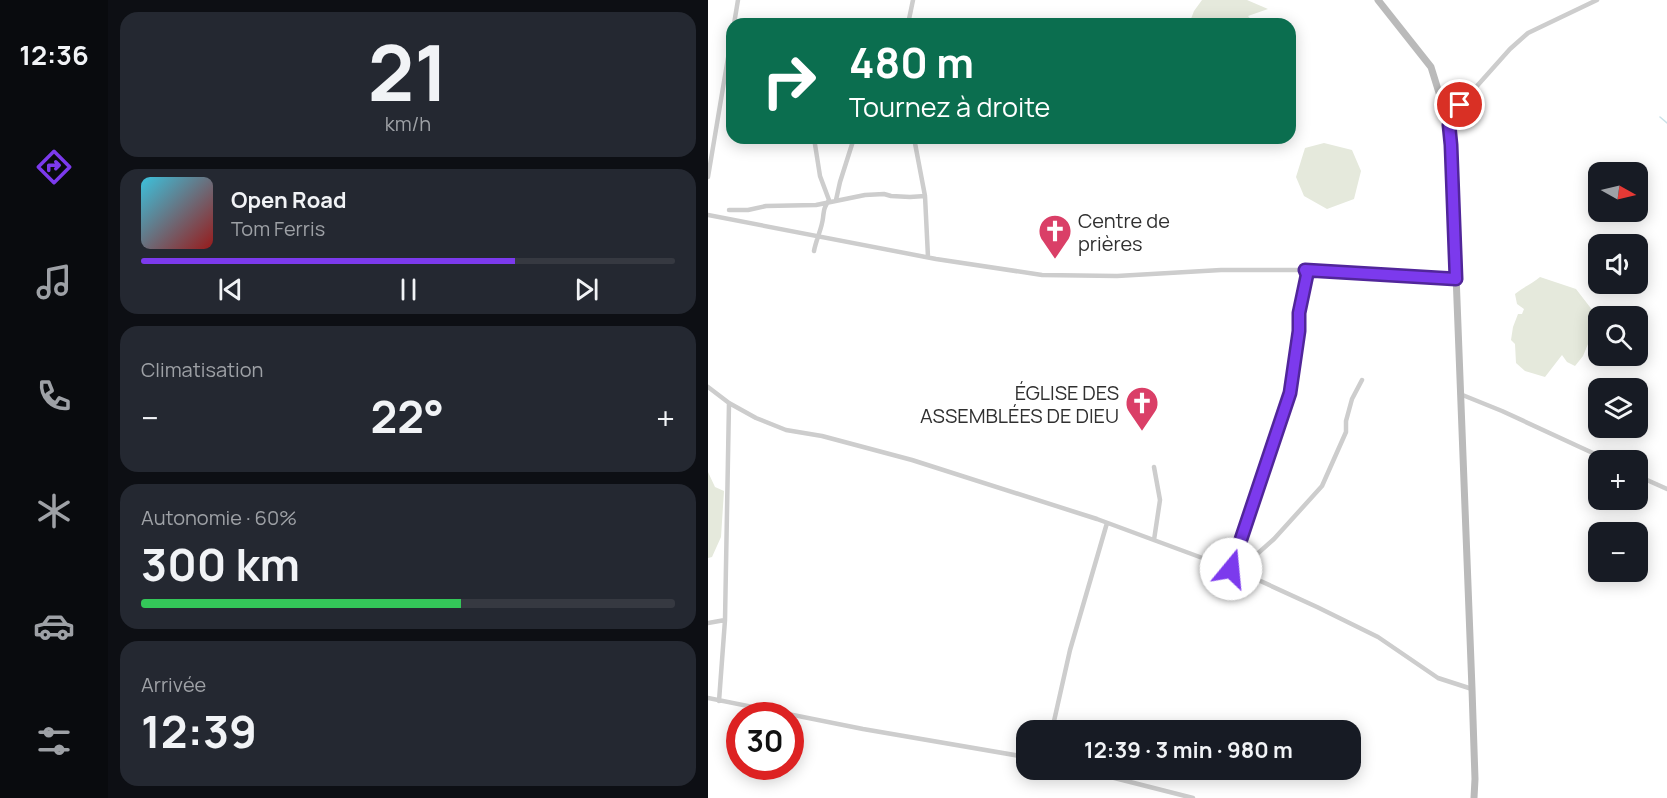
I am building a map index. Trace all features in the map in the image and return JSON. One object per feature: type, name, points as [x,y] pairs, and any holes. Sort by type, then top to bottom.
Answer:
[{"type":"main road","points":[[1378,0],[1431,67],[1449,125],[1472,689],[1474,798]]},
{"type":"street","points":[[735,18],[738,0]]},
{"type":"street","points":[[909,18],[913,0]]},
{"type":"street","points":[[1449,125],[1460,105],[1510,49],[1528,33],[1598,0]]},
{"type":"street","points":[[708,177],[726,70]]},
{"type":"street","points":[[815,144],[820,176],[828,203]]},
{"type":"street","points":[[836,200],[852,144]]},
{"type":"street","points":[[915,144],[925,196],[928,257]]},
{"type":"street","points":[[729,210],[748,210],[766,206],[802,206],[842,201],[865,195],[925,196]]},
{"type":"street","points":[[814,251],[824,206],[828,203]]},
{"type":"street","points":[[708,215],[928,257],[1042,274],[1118,276],[1221,270],[1305,270],[1456,279]]},
{"type":"street","points":[[1231,569],[1290,393],[1299,331],[1299,313],[1307,275],[1305,270]]},
{"type":"street","points":[[1243,573],[1256,555],[1274,539],[1322,486],[1346,432],[1346,421],[1352,399],[1362,380]]},
{"type":"street","points":[[708,387],[729,403],[756,418],[786,430],[822,436],[912,460],[1107,523],[1243,573],[1378,637],[1438,678],[1472,689]]},
{"type":"street","points":[[1460,394],[1588,451]]},
{"type":"street","points":[[719,701],[725,620],[729,403]]},
{"type":"street","points":[[1154,467],[1160,500],[1155,540]]},
{"type":"street","points":[[1648,480],[1667,489]]},
{"type":"street","points":[[1054,720],[1070,651],[1107,523]]},
{"type":"street","points":[[708,623],[725,620]]},
{"type":"street","points":[[708,698],[863,729],[1016,755]]},
{"type":"street","points":[[1122,780],[1193,798]]},
{"type":"shaded area","points":[[1202,0],[1247,0],[1268,9],[1248,16],[1250,18],[1191,18]]},
{"type":"shaded area","points":[[1324,143],[1352,150],[1361,171],[1354,199],[1327,209],[1304,196],[1296,177],[1305,148]]},
{"type":"shaded area","points":[[1540,277],[1576,289],[1589,306],[1588,344],[1583,356],[1575,366],[1567,362],[1562,355],[1545,377],[1525,371],[1516,363],[1515,344],[1511,340],[1518,314],[1522,314],[1524,309],[1517,304],[1515,294]]},
{"type":"shaded area","points":[[708,472],[715,487],[724,491],[721,537],[712,557],[708,558]]},
{"type":"waterway","points":[[1660,117],[1667,123]]},
{"type":"place","name":"Centre de prières","points":[[1055,260]]},
{"type":"place","name":"ÉGLISE DES ASSEMBLÉES DE DIEU","points":[[1142,432]]},
{"type":"route","points":[[1231,569],[1290,393],[1299,331],[1299,313],[1307,275],[1305,270],[1456,279],[1449,125],[1460,105]]}]
